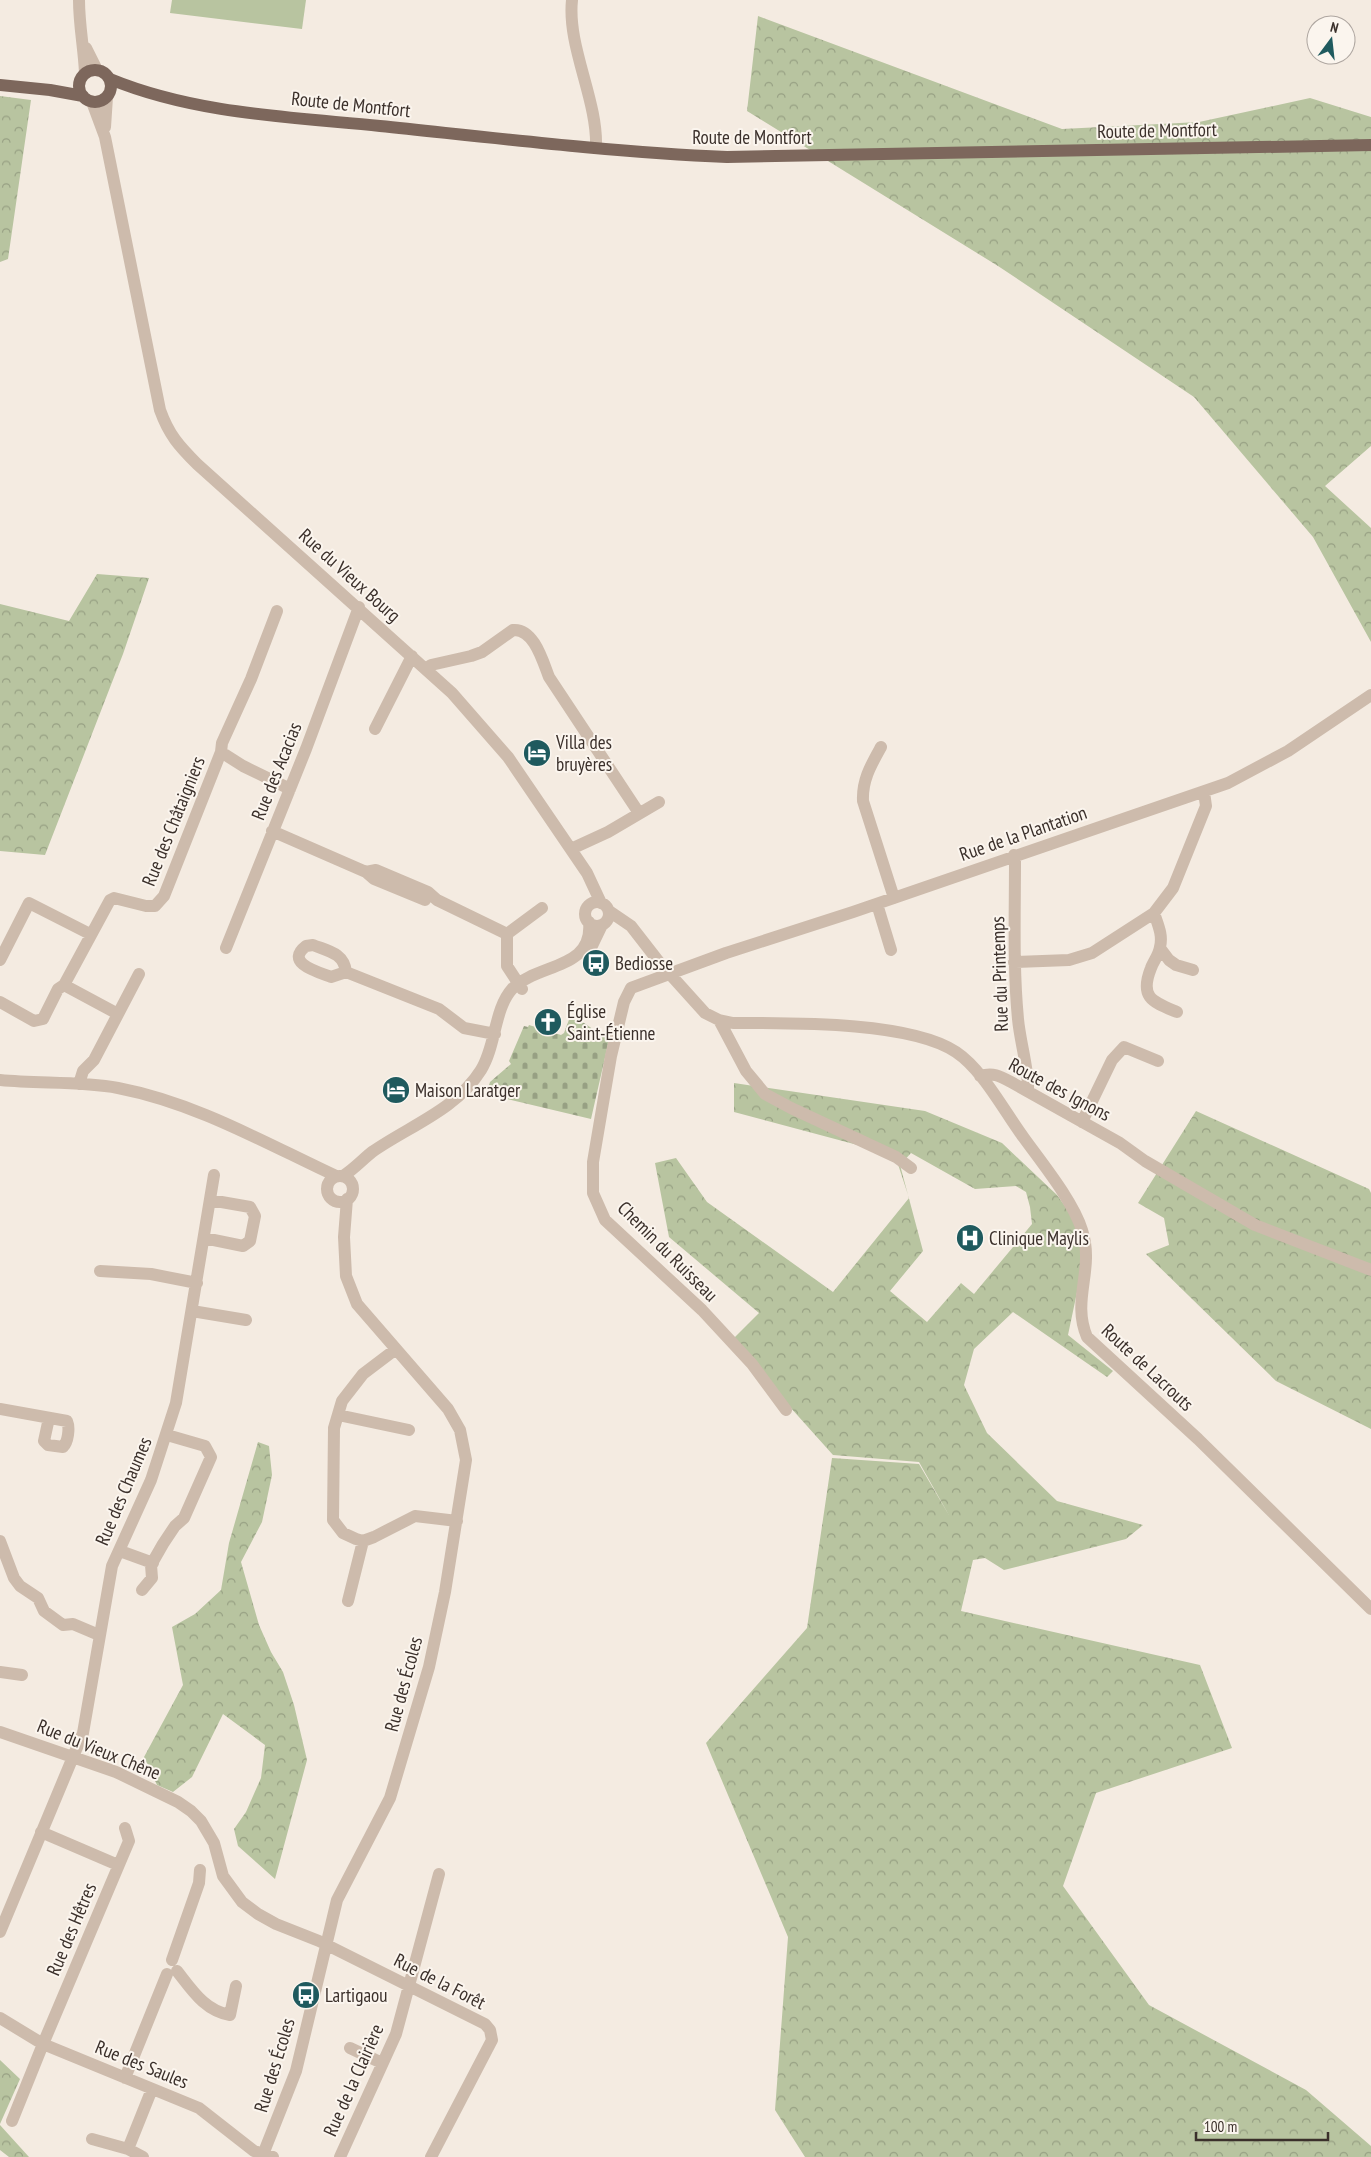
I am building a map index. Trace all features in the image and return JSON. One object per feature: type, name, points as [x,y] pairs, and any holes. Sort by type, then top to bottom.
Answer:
[{"type":"main road","points":[[0,85],[50,90],[100,101],[108,96],[111,87],[110,79],[104,73],[87,75],[50,90]]},
{"type":"main road","points":[[87,75],[79,89],[87,99]]},
{"type":"main road","name":"Route de Montfort","points":[[110,79],[138,91],[198,106],[596,148],[727,157],[1371,145]]},
{"type":"main road","name":"Route de Montfort","points":[[108,96],[120,91],[138,91]]},
{"type":"street","points":[[79,0],[79,21],[84,44],[87,75]]},
{"type":"street","points":[[572,0],[575,35],[595,125],[596,148]]},
{"type":"street","points":[[105,136],[108,96]]},
{"type":"street","points":[[87,99],[99,116],[105,136]]},
{"type":"street","name":"Rue du Vieux Bourg","points":[[105,136],[160,410],[167,431],[197,464],[427,668],[452,693],[508,757],[571,849],[587,873],[602,913]]},
{"type":"street","name":"Rue des Acacias","points":[[226,948],[290,790],[359,607]]},
{"type":"street","points":[[277,611],[222,743],[221,752],[243,766],[290,790]]},
{"type":"street","points":[[427,668],[431,665],[482,652],[513,630],[526,633],[543,660],[549,677],[639,813]]},
{"type":"street","points":[[376,729],[412,656]]},
{"type":"street","name":"Rue de la Plantation","points":[[671,974],[1014,855],[1204,792],[1246,775],[1288,751],[1371,695]]},
{"type":"street","points":[[881,747],[865,779],[863,788],[864,801],[894,898]]},
{"type":"street","name":"Rue des Châtaigniers","points":[[0,1002],[34,1021],[43,1019],[58,989],[64,985],[90,934],[97,927],[110,900],[114,898],[146,906],[155,906],[160,902],[221,752]]},
{"type":"street","points":[[1014,962],[1070,960],[1092,953],[1154,913],[1173,888],[1206,806],[1204,792]]},
{"type":"street","points":[[571,849],[608,832],[659,802]]},
{"type":"street","points":[[272,831],[366,872],[376,870],[428,892],[437,900],[507,934]]},
{"type":"street","name":"Rue du Printemps","points":[[1014,855],[1014,962],[1018,1021],[1028,1080],[1028,1091]]},
{"type":"street","points":[[0,960],[29,903],[90,934]]},
{"type":"street","points":[[877,904],[891,950]]},
{"type":"street","points":[[507,934],[542,908]]},
{"type":"street","points":[[0,1080],[79,1084],[133,1091],[182,1105],[303,1160],[339,1176],[348,1179],[352,1187],[352,1194],[342,1200],[328,1194],[327,1186],[330,1180],[339,1176],[385,1144],[426,1120],[463,1091],[485,1062],[506,998],[536,973],[563,964],[575,957],[588,939],[589,922],[585,913],[602,913],[631,926],[671,974]]},
{"type":"street","points":[[589,922],[595,926],[602,913]]},
{"type":"street","points":[[520,986],[571,968],[578,963],[587,954],[602,913]]},
{"type":"street","points":[[1154,913],[1161,931],[1160,948],[1148,978],[1146,986],[1148,996],[1157,1004],[1177,1012]]},
{"type":"street","points":[[507,934],[508,966],[520,986]]},
{"type":"street","points":[[1160,948],[1176,965],[1193,970]]},
{"type":"street","points":[[346,972],[439,1009],[464,1028],[496,1030]]},
{"type":"street","points":[[79,1084],[83,1071],[94,1060],[139,974]]},
{"type":"street","name":"Route des Ignons","points":[[671,974],[705,1013],[719,1020],[733,1023],[851,1027],[923,1038],[956,1052],[980,1076],[997,1075],[1120,1142],[1152,1165],[1256,1225],[1371,1270]]},
{"type":"street","name":"Chemin du Ruisseau","points":[[671,974],[631,988],[624,1002],[611,1056],[592,1162],[593,1193],[605,1220],[702,1310],[752,1364],[786,1410]]},
{"type":"street","points":[[64,985],[118,1014]]},
{"type":"street","points":[[719,1020],[746,1071],[765,1094],[896,1157],[911,1168]]},
{"type":"street","points":[[1082,1122],[1112,1060],[1124,1047],[1158,1061]]},
{"type":"street","name":"Route de Lacrouts","points":[[980,1076],[1043,1164],[1080,1224],[1086,1243],[1087,1260],[1080,1310],[1082,1324],[1088,1337],[1198,1439],[1371,1608]]},
{"type":"street","points":[[352,1187],[385,1144]]},
{"type":"street","points":[[303,1160],[327,1186]]},
{"type":"street","name":"Rue des Chaumes","points":[[0,1932],[83,1733],[112,1566],[151,1480],[176,1403],[214,1175]]},
{"type":"street","points":[[204,1238],[243,1246],[250,1241],[256,1216],[250,1207],[210,1200]]},
{"type":"street","name":"Rue des Écoles","points":[[266,2156],[296,2071],[332,1916],[343,1885],[377,1827],[390,1798],[429,1667],[457,1521],[466,1460],[460,1430],[448,1408],[357,1304],[346,1276],[342,1200]]},
{"type":"street","points":[[100,1271],[151,1274],[196,1283]]},
{"type":"street","points":[[192,1311],[246,1320]]},
{"type":"street","points":[[396,1349],[363,1374],[342,1400],[334,1428],[333,1520],[343,1533],[363,1540],[374,1537],[415,1516],[457,1521]]},
{"type":"street","points":[[0,1409],[49,1418]]},
{"type":"street","points":[[338,1415],[409,1430]]},
{"type":"street","points":[[142,1590],[152,1578],[153,1562],[174,1526],[184,1518],[211,1457],[205,1446],[167,1435]]},
{"type":"street","points":[[348,1601],[363,1540]]},
{"type":"street","points":[[0,1541],[2,1556],[14,1578],[20,1586],[38,1598],[44,1611],[63,1625],[73,1624],[99,1635]]},
{"type":"street","points":[[120,1551],[153,1562]]},
{"type":"street","points":[[0,1672],[22,1675]]},
{"type":"street","name":"Rue du Vieux Chêne","points":[[0,1732],[74,1756],[123,1775],[191,1810],[201,1820],[208,1832],[214,1843],[223,1876],[242,1902],[276,1924],[326,1944]]},
{"type":"street","name":"Rue des Hêtres","points":[[12,2121],[129,1841],[125,1828]]},
{"type":"street","points":[[41,1832],[118,1865]]},
{"type":"street","points":[[125,2078],[172,1969],[199,1883],[200,1870]]},
{"type":"street","name":"Rue de la Clairière","points":[[340,2157],[396,2034],[439,1874]]},
{"type":"street","name":"Rue de la Forêt","points":[[326,1944],[485,2024],[490,2030],[492,2040],[431,2157]]},
{"type":"street","points":[[172,1969],[201,2001],[217,2013],[230,2015],[236,1986]]},
{"type":"street","name":"Rue des Saules","points":[[0,2018],[43,2044],[199,2108],[254,2151],[266,2156]]},
{"type":"street","points":[[350,2048],[382,2063]]},
{"type":"street","points":[[128,2149],[152,2089]]},
{"type":"street","points":[[92,2139],[128,2149],[143,2157]]},
{"type":"green space","points":[[172,0],[306,0],[302,29],[170,13]]},
{"type":"green space","points":[[758,16],[1062,129],[1199,122],[1310,98],[1371,117],[1371,446],[1325,486],[1371,528],[1371,642],[1313,537],[1194,397],[998,266],[747,111]]},
{"type":"green space","points":[[0,96],[31,100],[8,259],[0,262]]},
{"type":"green space","points":[[97,574],[149,578],[123,654],[45,855],[0,851],[0,604],[69,621]]},
{"type":"green space","points":[[570,1017],[584,1023],[609,1040],[591,1119],[486,1094],[490,1082],[511,1064],[509,1061],[524,1026],[528,1027],[529,1025],[561,1035],[564,1033]]},
{"type":"green space","points":[[734,1083],[925,1111],[1002,1143],[1057,1195],[1078,1224],[1084,1259],[1068,1335],[1113,1371],[1107,1377],[1013,1312],[974,1349],[964,1385],[987,1433],[1057,1501],[1143,1525],[1126,1539],[1004,1570],[985,1558],[973,1560],[961,1611],[1200,1665],[1232,1748],[1096,1793],[1063,1886],[1149,2005],[1306,2090],[1371,2146],[1371,2157],[805,2157],[775,2110],[788,1937],[706,1743],[807,1628],[832,1458],[919,1464],[950,1517],[919,1462],[833,1455],[731,1341],[759,1313],[669,1237],[655,1163],[676,1158],[707,1202],[833,1292],[909,1198],[923,1251],[890,1291],[927,1322],[961,1283],[974,1294],[1032,1224],[1026,1192],[1016,1186],[975,1189],[911,1153],[900,1165],[908,1195],[895,1155],[734,1112]]},
{"type":"green space","points":[[1196,1111],[1369,1189],[1371,1193],[1371,1429],[1276,1381],[1146,1254],[1169,1245],[1164,1218],[1138,1203]]},
{"type":"green space","points":[[258,1442],[269,1446],[272,1475],[262,1522],[241,1562],[259,1625],[271,1652],[283,1672],[294,1705],[307,1760],[275,1879],[238,1846],[234,1829],[246,1812],[261,1778],[265,1745],[223,1714],[192,1777],[173,1792],[157,1785],[144,1757],[183,1685],[172,1627],[195,1614],[221,1590],[229,1543]]},
{"type":"green space","points":[[0,2060],[20,2079],[0,2124]]},
{"type":"green space","points":[[0,2125],[29,2157],[9,2157],[0,2150]]},
{"type":"place","name":"Villa des bruyères","points":[[537,753]]},
{"type":"place","name":"Bediosse","points":[[596,963]]},
{"type":"place","name":"Église Saint-Étienne","points":[[548,1022]]},
{"type":"place","name":"Maison Laratger","points":[[396,1090]]},
{"type":"place","name":"Clinique Maylis","points":[[970,1238]]},
{"type":"place","name":"Lartigaou","points":[[306,1995]]}]
